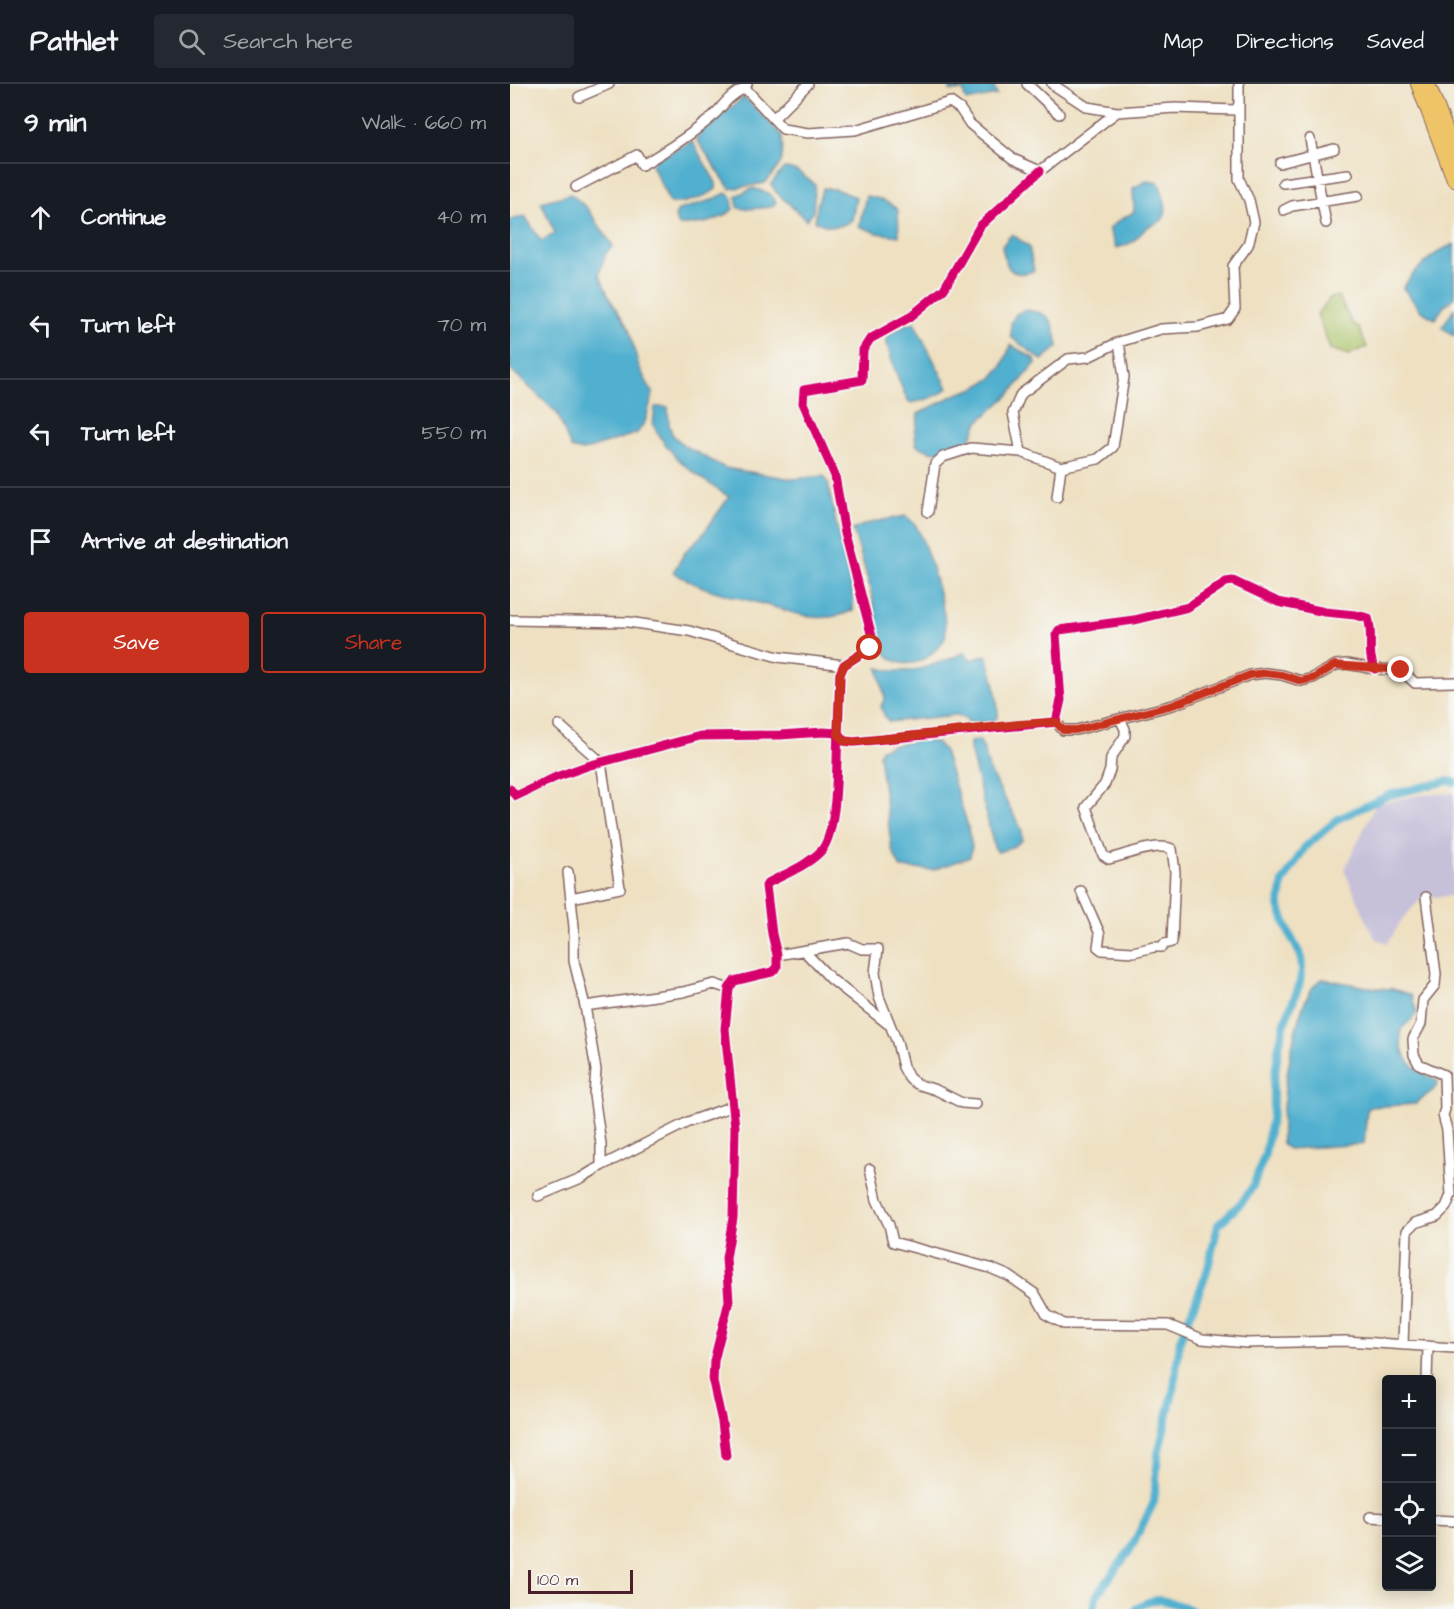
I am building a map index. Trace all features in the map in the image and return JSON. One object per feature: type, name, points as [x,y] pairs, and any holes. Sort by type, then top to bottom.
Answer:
[{"type":"highway","points":[[1418,84],[1454,179]]},
{"type":"highway","points":[[1428,84],[1454,151]]},
{"type":"street","points":[[579,97],[609,84]]},
{"type":"street","points":[[774,118],[808,84]]},
{"type":"street","points":[[1028,84],[1059,114]]},
{"type":"street","points":[[1052,84],[1087,107],[1117,112],[1175,108],[1236,110],[1239,104]]},
{"type":"street","points":[[1021,452],[1014,412],[1021,394],[1068,359],[1088,357],[1119,342],[1161,329],[1198,327],[1228,319],[1235,309],[1233,266],[1248,245],[1254,222],[1249,200],[1239,179],[1239,84]]},
{"type":"street","points":[[576,186],[637,155],[642,165],[708,121],[731,95],[746,86],[783,129],[799,132],[855,130],[951,102],[960,109],[970,123],[1013,159],[1040,171]]},
{"type":"street","points":[[726,1456],[722,1422],[713,1382],[713,1365],[729,1302],[726,1258],[733,1218],[735,1126],[725,1029],[729,989],[730,984],[739,979],[775,970],[777,967],[766,886],[803,865],[820,852],[825,845],[833,819],[840,674],[844,665],[870,648],[872,638],[845,533],[835,476],[802,403],[804,390],[862,380],[863,350],[870,339],[910,317],[944,289],[980,226],[1040,171],[1117,112]]},
{"type":"street","points":[[1310,139],[1326,223]]},
{"type":"street","points":[[1280,163],[1334,149]]},
{"type":"street","points":[[1283,183],[1318,180],[1348,174]]},
{"type":"street","points":[[1284,210],[1292,206],[1358,196]]},
{"type":"street","points":[[928,512],[935,464],[943,457],[971,448],[1021,452],[1061,467],[1098,459],[1113,447],[1124,377],[1119,342]]},
{"type":"street","points":[[1057,496],[1061,467]]},
{"type":"street","points":[[1056,722],[1061,700],[1056,635],[1059,630],[1134,620],[1188,607],[1226,582],[1233,581],[1278,602],[1368,618],[1371,627],[1371,661],[1375,669]]},
{"type":"street","points":[[510,620],[628,622],[689,631],[778,657],[844,665]]},
{"type":"street","points":[[1056,722],[1063,730],[1076,730],[1173,705],[1250,675],[1265,673],[1301,681],[1314,678],[1335,665],[1401,670],[1415,683],[1454,682]]},
{"type":"street","points":[[1081,891],[1100,934],[1098,947],[1102,950],[1133,952],[1162,947],[1172,942],[1175,866],[1172,849],[1154,848],[1106,858],[1086,807],[1105,784],[1111,758],[1125,736],[1125,729],[1120,719]]},
{"type":"street","points":[[510,789],[516,796],[556,777],[601,762],[699,736],[823,732],[838,734],[844,741],[854,742],[1056,722]]},
{"type":"street","points":[[560,725],[601,762],[620,888],[571,898]]},
{"type":"street","points":[[568,872],[574,962],[585,1006],[596,1070],[594,1095],[600,1136],[601,1166]]},
{"type":"street","points":[[1403,1345],[1407,1231],[1414,1222],[1437,1216],[1446,1207],[1451,1195],[1447,1130],[1443,1115],[1445,1109],[1444,1075],[1419,1064],[1414,1055],[1413,1039],[1421,1024],[1423,1000],[1435,985],[1436,974],[1426,897]]},
{"type":"street","points":[[777,955],[848,943],[862,949],[878,949],[875,973],[881,1003],[909,1078],[917,1084],[963,1103],[976,1104]]},
{"type":"street","points":[[804,951],[831,979],[890,1026]]},
{"type":"street","points":[[585,1006],[683,992],[714,984],[729,989]]},
{"type":"street","points":[[538,1196],[581,1178],[688,1122],[733,1106]]},
{"type":"street","points":[[870,1169],[877,1200],[889,1225],[892,1242],[990,1268],[1010,1276],[1035,1294],[1047,1315],[1064,1324],[1168,1325],[1202,1339],[1247,1343],[1345,1341],[1454,1348]]},
{"type":"street","points":[[1427,1375],[1428,1346]]},
{"type":"street","points":[[1370,1517],[1382,1518]]},
{"type":"street","points":[[1436,1520],[1454,1521]]},
{"type":"shaded area","points":[[1454,793],[1454,896],[1423,897],[1403,918],[1388,943],[1375,939],[1344,870],[1376,804],[1419,795]]},
{"type":"green space","points":[[1338,296],[1352,323],[1358,327],[1367,347],[1348,355],[1330,349],[1317,314],[1330,298]]},
{"type":"water","points":[[948,84],[993,84],[997,95],[966,101],[963,90],[951,91]]},
{"type":"water","points":[[744,97],[782,135],[783,151],[779,166],[765,183],[730,189],[697,140],[699,134]]},
{"type":"water","points":[[692,141],[716,183],[716,189],[694,200],[670,203],[652,165],[655,160]]},
{"type":"water","points":[[784,168],[797,172],[815,185],[813,212],[806,220],[776,192],[771,184]]},
{"type":"water","points":[[1147,181],[1159,183],[1165,202],[1164,217],[1161,221],[1148,227],[1132,242],[1116,248],[1109,229],[1134,212],[1133,188]]},
{"type":"water","points":[[753,188],[770,194],[776,202],[772,207],[738,208],[736,196]]},
{"type":"water","points":[[823,188],[835,189],[856,197],[852,220],[834,227],[815,221]]},
{"type":"water","points":[[726,193],[732,197],[733,209],[722,217],[692,225],[678,225],[675,217],[678,210],[712,200]]},
{"type":"water","points":[[571,194],[587,208],[613,246],[606,253],[599,274],[610,299],[629,329],[639,367],[653,394],[645,422],[637,433],[583,451],[571,448],[557,413],[510,369],[510,220],[525,216],[541,241],[555,233],[541,202]]},
{"type":"water","points":[[866,196],[883,200],[898,210],[899,236],[877,233],[859,226]]},
{"type":"water","points":[[1012,234],[1029,247],[1034,271],[1014,272],[1007,265],[1002,246]]},
{"type":"water","points":[[1454,244],[1454,298],[1445,305],[1435,319],[1421,311],[1403,288],[1425,262]]},
{"type":"water","points":[[1454,309],[1454,336],[1442,327]]},
{"type":"water","points":[[1024,310],[1041,313],[1053,324],[1058,347],[1042,360],[1011,337],[1011,323],[1016,314]]},
{"type":"water","points":[[914,322],[948,388],[930,398],[910,403],[895,371],[886,337],[906,324]]},
{"type":"water","points":[[1011,345],[1035,359],[1036,363],[1009,395],[978,422],[971,438],[962,447],[933,452],[917,446],[915,433],[918,414],[991,379],[1002,366]]},
{"type":"water","points":[[655,407],[668,407],[672,434],[683,445],[725,468],[793,479],[824,476],[828,483],[853,595],[853,610],[829,617],[806,616],[715,591],[673,572],[686,551],[703,534],[729,497],[695,474],[668,448],[653,425]]},
{"type":"water","points":[[906,516],[916,526],[925,548],[936,581],[945,627],[941,645],[921,661],[906,664],[892,659],[882,646],[863,561],[853,530],[872,523]]},
{"type":"water","points":[[964,653],[971,660],[986,655],[995,686],[998,717],[991,722],[970,723],[965,718],[956,715],[889,722],[881,706],[885,698],[878,668],[912,670]]},
{"type":"water","points":[[921,740],[935,742],[943,749],[967,823],[972,847],[970,857],[933,870],[901,868],[892,850],[879,755],[881,749],[892,745]]},
{"type":"water","points":[[979,740],[990,772],[1022,830],[1022,840],[998,852],[994,847],[970,749],[970,742]]},
{"type":"water","points":[[1323,979],[1373,988],[1393,989],[1411,995],[1417,1012],[1401,1029],[1402,1048],[1405,1056],[1415,1068],[1438,1081],[1435,1088],[1416,1104],[1369,1107],[1364,1144],[1288,1149],[1282,1144],[1282,1129],[1290,1054],[1304,1005],[1313,988]]},
{"type":"waterway","points":[[1094,1609],[1096,1596],[1130,1550],[1154,1502],[1158,1454],[1174,1388],[1180,1340],[1207,1272],[1218,1225],[1243,1201],[1253,1186],[1265,1154],[1273,1109],[1273,1087],[1279,1045],[1299,986],[1302,970],[1301,956],[1279,906],[1283,882],[1305,847],[1338,819],[1389,795],[1447,781],[1454,782]]},
{"type":"waterway","points":[[1136,1609],[1156,1600],[1190,1609]]},
{"type":"cycle path","points":[[510,789],[516,796],[556,777],[587,766],[700,736],[838,733],[840,674],[844,665],[870,648],[872,637],[845,533],[835,476],[803,403],[804,390],[862,380],[863,350],[870,339],[910,317],[944,289],[980,226],[1040,171]]},
{"type":"cycle path","points":[[726,1456],[722,1422],[713,1382],[714,1361],[729,1301],[726,1258],[733,1218],[735,1127],[725,1029],[729,989],[734,981],[772,972],[777,967],[766,886],[808,861],[820,852],[826,843],[834,813],[838,733],[844,741],[854,742],[1056,722],[1061,700],[1056,635],[1059,630],[1134,620],[1188,607],[1226,582],[1233,581],[1278,602],[1368,618],[1371,657],[1375,669]]},
{"type":"route","points":[[870,648],[844,665],[840,674],[838,734],[844,741],[854,742],[1056,722],[1063,730],[1076,730],[1173,705],[1250,675],[1265,673],[1287,676],[1301,681],[1314,678],[1335,665],[1347,664],[1363,668],[1401,670]]}]
